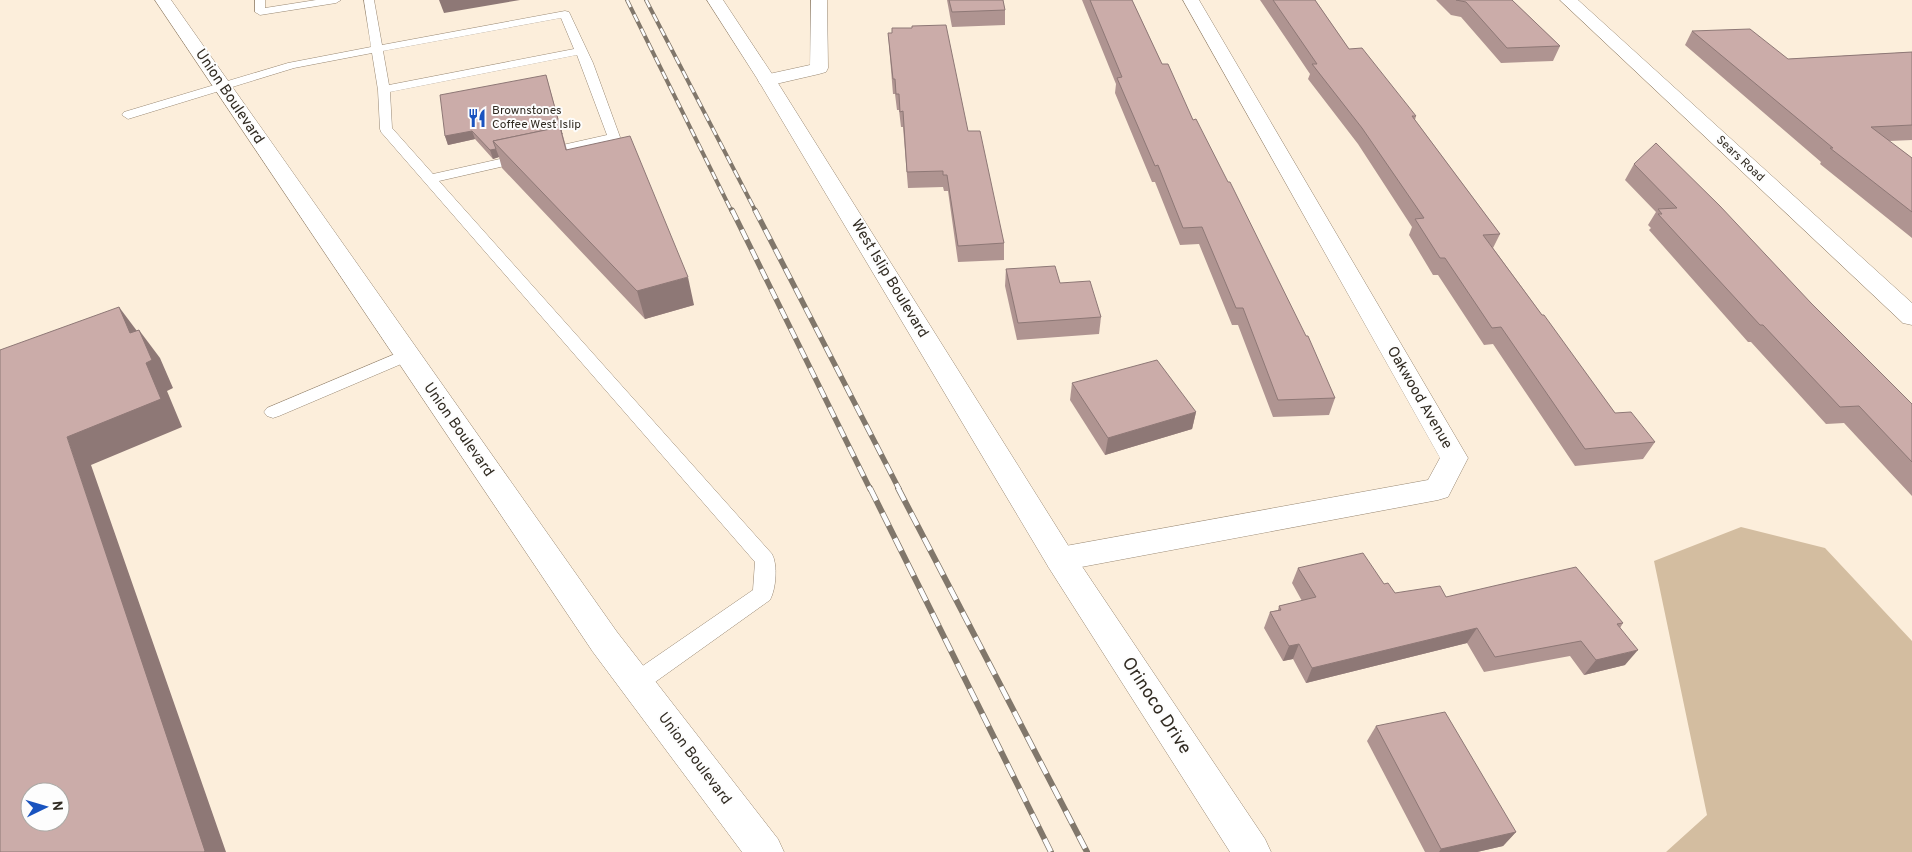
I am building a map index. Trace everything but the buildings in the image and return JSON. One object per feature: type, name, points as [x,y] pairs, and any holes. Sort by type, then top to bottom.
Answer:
[{"type":"street","name":"Union Boulevard","points":[[163,0],[605,642],[765,852]]},
{"type":"street","name":"West Islip Boulevard","points":[[715,0],[767,80],[1060,559]]},
{"type":"street","points":[[767,80],[819,68],[819,0]]},
{"type":"street","name":"Oakwood Avenue","points":[[1060,559],[1438,488],[1454,458],[1191,0]]},
{"type":"street","name":"Sears Road","points":[[1568,0],[1912,317]]},
{"type":"street","name":"Orinoco Drive","points":[[1060,559],[1252,852]]},
{"type":"lane","points":[[260,0],[260,12],[336,0]]},
{"type":"lane","points":[[369,0],[384,90],[386,129],[765,560],[763,594],[636,683]]},
{"type":"lane","points":[[430,180],[614,137],[587,63],[560,0]]},
{"type":"lane","points":[[128,115],[222,88],[292,64],[565,14]]},
{"type":"lane","points":[[384,90],[581,52]]},
{"type":"lane","points":[[273,412],[407,356]]},
{"type":"shaded area","points":[[1741,527],[1825,548],[1912,641],[1912,852],[1666,852],[1707,815],[1654,561]]},
{"type":"railway","points":[[627,0],[732,212]]},
{"type":"railway","points":[[646,0],[756,212]]},
{"type":"railway","points":[[732,210],[870,489]]},
{"type":"railway","points":[[755,210],[899,489]]},
{"type":"railway","points":[[870,488],[1051,852]]},
{"type":"railway","points":[[898,488],[1087,852]]},
{"type":"place","name":"Brownstones Coffee West Islip","points":[[477,118]]}]
